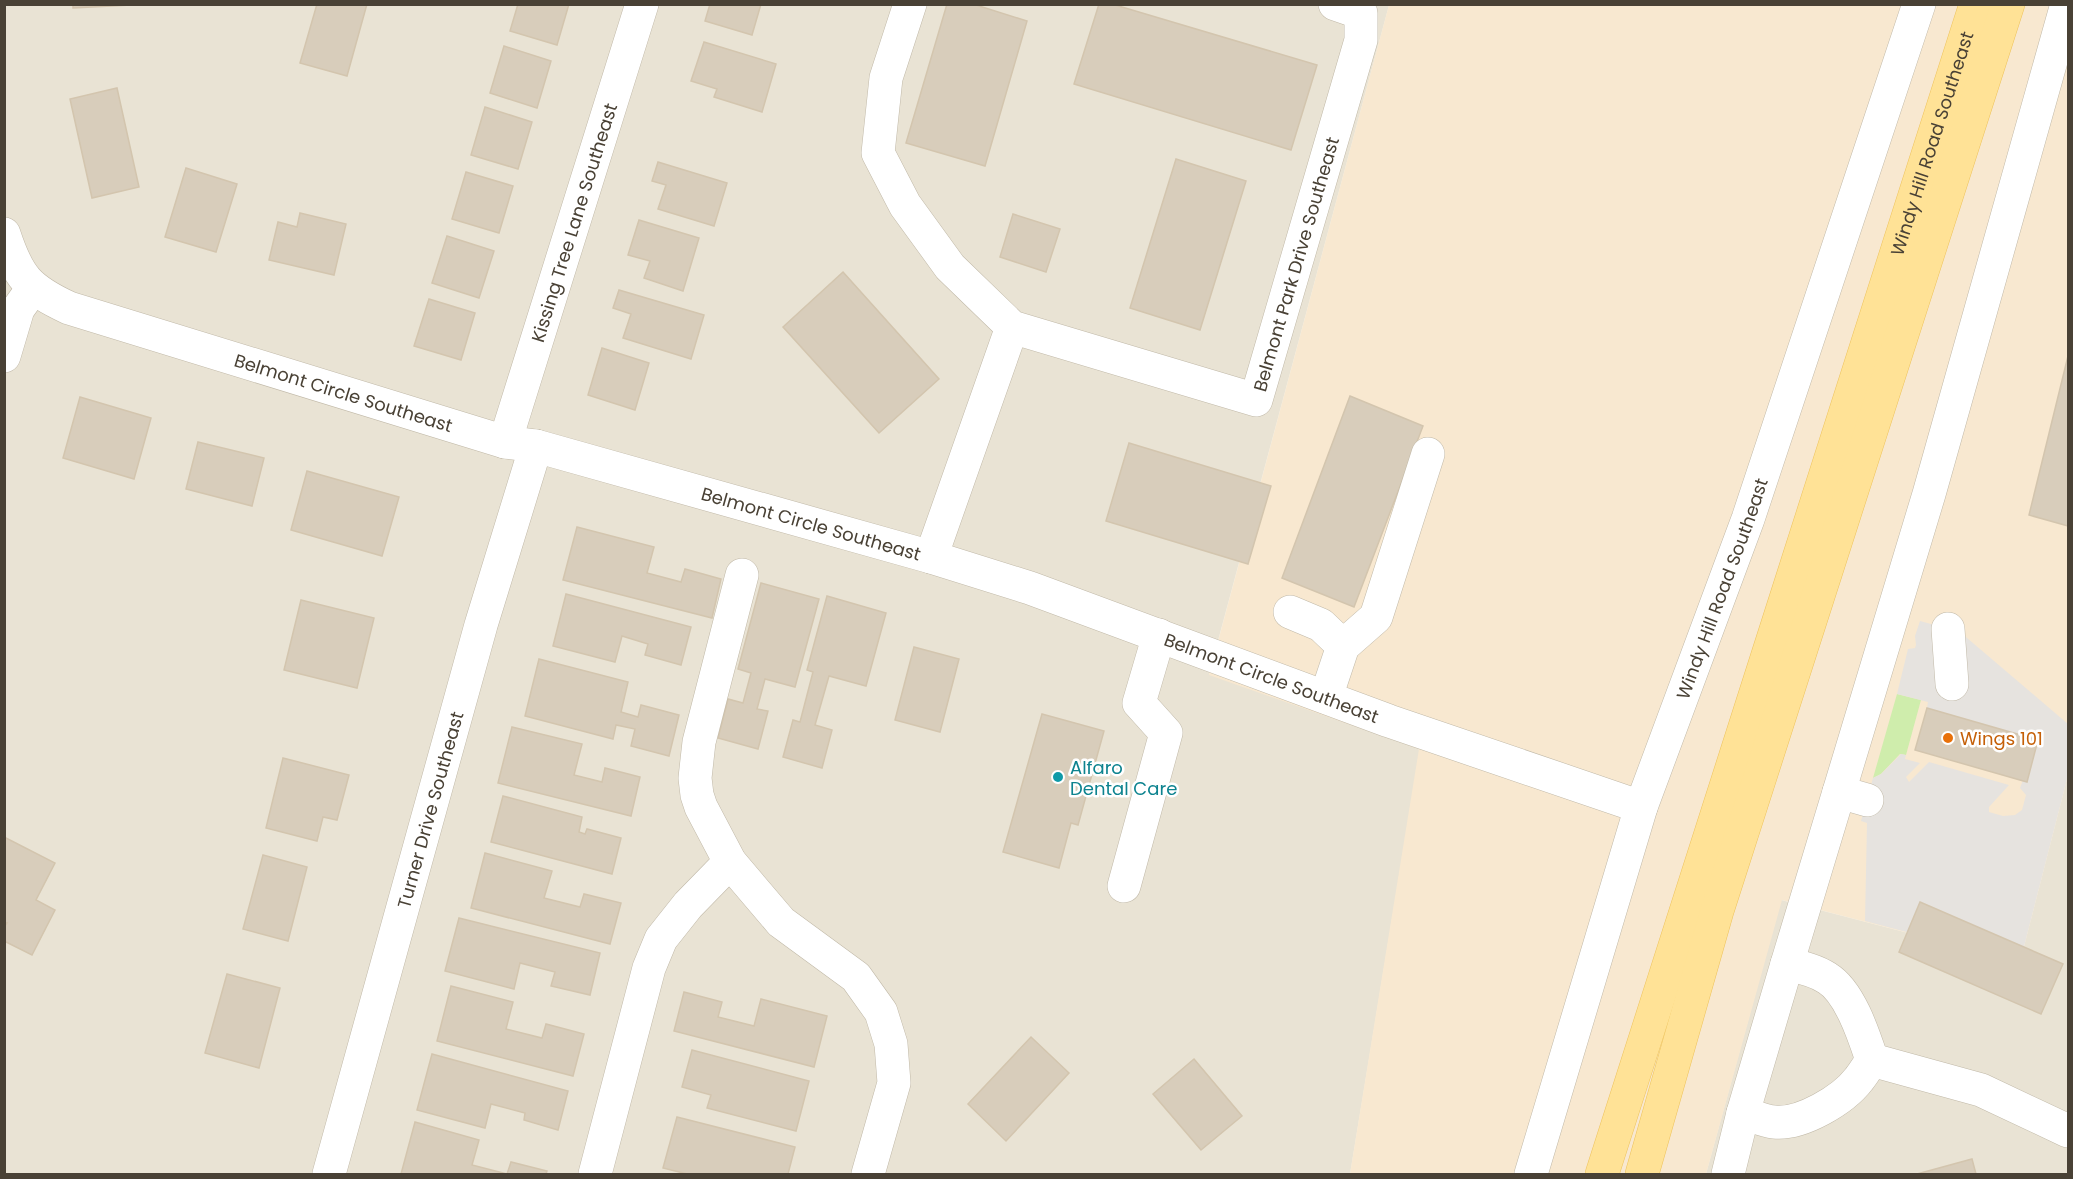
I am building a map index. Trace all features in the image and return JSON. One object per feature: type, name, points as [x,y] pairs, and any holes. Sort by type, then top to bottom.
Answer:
[{"type":"main road","name":"Windy Hill Road Southeast","points":[[1602,1174],[1976,4]]},
{"type":"main road","name":"Windy Hill Road Southeast","points":[[1642,1174],[1717,911],[2008,4]]},
{"type":"street","name":"Kissing Tree Lane Southeast","points":[[521,444],[642,4]]},
{"type":"street","name":"Belmont Park Drive Southeast","points":[[910,4],[886,78],[878,153],[905,205],[950,267],[1012,327],[1256,400],[1361,40],[1361,13],[1335,4]]},
{"type":"street","name":"Windy Hill Road Southeast","points":[[1531,1174],[1641,807],[1748,519],[1919,4]]},
{"type":"street","points":[[1728,1174],[1743,1113],[1787,964],[1853,796],[1891,666],[1929,494],[2067,4]]},
{"type":"street","points":[[2025,151],[2068,88]]},
{"type":"street","name":"Belmont Circle Southeast","points":[[4,234],[20,273],[33,288],[69,308],[521,444],[931,557],[1030,588],[1389,721],[1641,807]]},
{"type":"street","points":[[4,356],[18,309],[33,288]]},
{"type":"street","points":[[931,557],[1012,327]]},
{"type":"street","name":"Turner Drive Southeast","points":[[329,1174],[481,625],[521,444]]},
{"type":"street","points":[[1326,697],[1343,646],[1376,617],[1428,454]]},
{"type":"street","points":[[742,575],[699,742],[695,778],[701,807],[730,862],[781,922],[856,977],[881,1011],[891,1044],[894,1083],[868,1174]]},
{"type":"street","points":[[1290,612],[1321,625],[1343,646]]},
{"type":"street","points":[[1948,629],[1952,684]]},
{"type":"street","points":[[1124,886],[1166,733],[1139,703],[1159,636]]},
{"type":"street","points":[[595,1174],[649,968],[661,939],[688,905],[730,862]]},
{"type":"street","points":[[1787,964],[1828,978],[1844,994],[1872,1060]]},
{"type":"street","points":[[1743,1113],[1774,1122],[1795,1120],[1813,1113],[1834,1102],[1858,1081],[1872,1060]]},
{"type":"street","points":[[1872,1060],[1981,1090],[2068,1131]]},
{"type":"shaded area","points":[[5,5],[1389,5],[1209,674],[1420,749],[1350,1174],[5,1174]]},
{"type":"shaded area","points":[[1389,5],[2068,5],[2068,775],[2020,962],[1782,900],[1706,1174],[1350,1174],[1419,749],[1209,675]]},
{"type":"shaded area","points":[[1920,621],[1960,632],[2068,724],[2068,775],[2020,962],[1865,921],[1867,823],[1861,821],[1873,778],[1881,774],[1901,754],[1906,755],[1905,759],[1920,763],[1906,777],[1909,782],[1929,762],[2009,785],[1989,807],[1989,812],[2003,816],[2015,815],[2022,810],[2026,795],[2020,788],[2038,740],[1927,708],[1928,702],[1897,694],[1908,649],[1915,648],[1916,645],[1915,636]]},
{"type":"shaded area","points":[[2068,775],[2068,1174],[1706,1174],[1781,900],[2020,962]]},
{"type":"green space","points":[[1897,694],[1921,700],[1906,755],[1900,754],[1881,774],[1873,778]]},
{"type":"building","points":[[73,4],[131,4],[131,5],[73,8]]},
{"type":"building","points":[[317,4],[367,4],[347,76],[300,63]]},
{"type":"building","points":[[518,4],[569,4],[557,45],[510,31]]},
{"type":"building","points":[[710,4],[761,4],[752,35],[705,21]]},
{"type":"building","points":[[947,4],[973,4],[1027,21],[985,166],[906,143]]},
{"type":"building","points":[[1099,4],[1112,4],[1317,65],[1291,150],[1074,84]]},
{"type":"building","points":[[704,42],[776,64],[762,112],[714,97],[717,89],[691,81]]},
{"type":"building","points":[[504,46],[551,61],[537,108],[490,93]]},
{"type":"building","points":[[117,88],[139,187],[92,198],[70,99]]},
{"type":"building","points":[[485,107],[532,122],[518,169],[471,155]]},
{"type":"building","points":[[1176,159],[1246,181],[1200,330],[1130,308]]},
{"type":"building","points":[[658,162],[727,183],[714,226],[658,209],[666,185],[652,181]]},
{"type":"building","points":[[186,168],[237,184],[216,252],[165,237]]},
{"type":"building","points":[[466,172],[513,186],[499,233],[452,219]]},
{"type":"building","points":[[300,213],[346,224],[334,275],[269,260],[278,222],[297,227]]},
{"type":"building","points":[[1013,214],[1060,229],[1046,272],[1000,257]]},
{"type":"building","points":[[639,220],[699,238],[683,291],[644,278],[650,261],[628,255]]},
{"type":"building","points":[[447,236],[494,251],[479,298],[432,283]]},
{"type":"building","points":[[843,272],[939,379],[879,433],[783,327]]},
{"type":"building","points":[[619,290],[704,315],[691,359],[623,338],[631,314],[613,308]]},
{"type":"building","points":[[429,299],[475,313],[461,360],[414,346]]},
{"type":"building","points":[[602,348],[649,363],[635,410],[588,395]]},
{"type":"building","points":[[2068,356],[2068,526],[2029,515]]},
{"type":"building","points":[[1350,396],[1423,426],[1354,607],[1282,578]]},
{"type":"building","points":[[80,397],[151,418],[134,479],[63,458]]},
{"type":"building","points":[[198,442],[264,458],[252,506],[186,489]]},
{"type":"building","points":[[1129,443],[1271,486],[1248,564],[1106,521]]},
{"type":"building","points":[[307,471],[399,497],[382,556],[291,530]]},
{"type":"building","points":[[577,527],[654,547],[647,573],[681,582],[685,569],[721,579],[712,618],[563,580]]},
{"type":"building","points":[[761,583],[819,599],[795,687],[765,679],[757,709],[768,711],[758,749],[718,738],[728,699],[743,703],[751,673],[738,669]]},
{"type":"building","points":[[566,594],[691,627],[681,665],[645,655],[648,644],[622,636],[615,662],[553,646]]},
{"type":"building","points":[[827,596],[886,613],[866,686],[829,676],[815,725],[832,730],[822,768],[783,757],[793,720],[800,722],[813,672],[807,670]]},
{"type":"building","points":[[301,600],[374,618],[357,688],[284,670]]},
{"type":"building","points":[[914,647],[959,659],[940,732],[895,720]]},
{"type":"building","points":[[539,659],[628,682],[621,712],[638,717],[641,705],[679,715],[669,756],[631,746],[635,729],[616,725],[613,739],[525,716]]},
{"type":"building","points":[[1927,708],[2038,740],[2027,782],[1915,750]]},
{"type":"building","name":"Alfaro Dental Care","points":[[1042,714],[1104,731],[1078,825],[1071,823],[1059,868],[1003,852]]},
{"type":"building","points":[[512,727],[582,744],[574,775],[602,782],[605,768],[640,777],[631,816],[498,783]]},
{"type":"building","points":[[283,758],[349,775],[337,820],[323,817],[317,841],[266,828]]},
{"type":"building","points":[[503,796],[582,817],[579,832],[585,834],[587,829],[621,838],[612,874],[491,842]]},
{"type":"building","points":[[4,837],[55,863],[36,900],[55,910],[32,955],[4,941],[4,927],[7,923],[4,922]]},
{"type":"building","points":[[485,853],[552,871],[544,898],[580,907],[584,894],[621,903],[610,944],[471,908]]},
{"type":"building","points":[[263,855],[307,867],[288,941],[243,929]]},
{"type":"building","points":[[1920,902],[2063,964],[2041,1014],[1899,952]]},
{"type":"building","points":[[459,918],[600,953],[590,995],[551,986],[555,972],[520,963],[514,989],[445,971]]},
{"type":"building","points":[[227,974],[280,988],[259,1068],[205,1053]]},
{"type":"building","points":[[451,986],[513,1002],[506,1029],[542,1038],[546,1024],[584,1034],[573,1076],[437,1041]]},
{"type":"building","points":[[684,992],[722,1002],[718,1017],[754,1026],[761,999],[827,1016],[814,1067],[674,1031]]},
{"type":"building","points":[[1031,1037],[1069,1073],[1006,1141],[968,1104]]},
{"type":"building","points":[[692,1050],[809,1081],[796,1131],[707,1108],[711,1095],[682,1087]]},
{"type":"building","points":[[432,1054],[568,1091],[558,1130],[524,1120],[525,1113],[491,1104],[485,1128],[417,1110]]},
{"type":"building","points":[[1194,1059],[1242,1116],[1201,1150],[1153,1094]]},
{"type":"building","points":[[677,1117],[795,1147],[788,1174],[687,1174],[663,1168]]},
{"type":"building","points":[[415,1122],[479,1140],[472,1165],[507,1174],[401,1174]]},
{"type":"building","points":[[1972,1159],[1976,1174],[1917,1174]]},
{"type":"building","points":[[511,1162],[547,1171],[546,1174],[507,1174]]},
{"type":"place","name":"Wings 101","points":[[1948,738]]},
{"type":"place","name":"Alfaro Dental Care","points":[[1058,777]]}]
